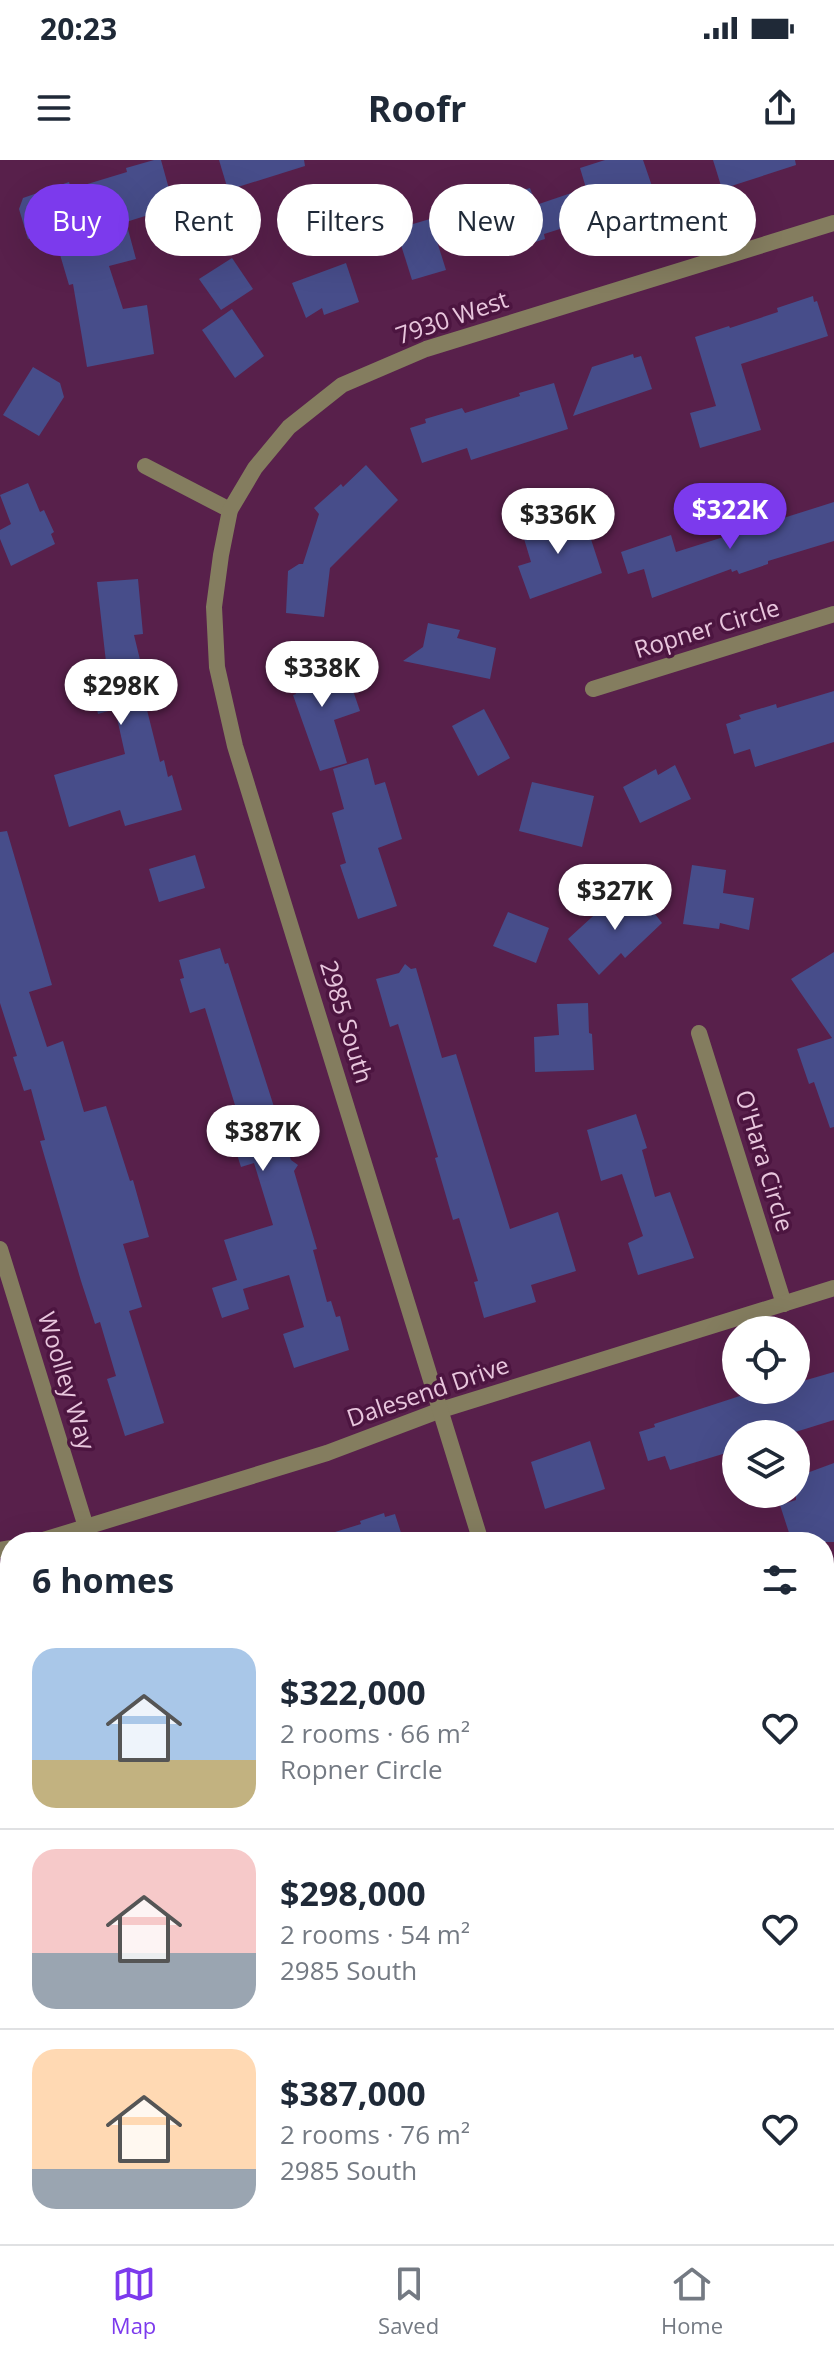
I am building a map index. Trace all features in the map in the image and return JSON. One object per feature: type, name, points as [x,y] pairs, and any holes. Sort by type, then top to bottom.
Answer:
[{"type":"street","name":"7930 West","points":[[230,510],[255,468],[289,427],[342,385],[426,349],[834,223]]},
{"type":"street","points":[[145,466],[230,510]]},
{"type":"street","name":"2985 South","points":[[230,510],[214,607],[217,667],[235,746],[478,1532]]},
{"type":"street","name":"Ropner Circle","points":[[593,689],[834,614]]},
{"type":"street","name":"O'Hara Circle","points":[[699,1033],[784,1304]]},
{"type":"street","name":"Woolley Way","points":[[0,1249],[86,1527]]},
{"type":"street","name":"Dalesend Drive","points":[[70,1532],[327,1453],[441,1410],[834,1288]]},
{"type":"building","points":[[161,160],[168,184],[145,184],[145,216],[129,221],[129,184],[87,184],[127,172],[126,168]]},
{"type":"building","points":[[219,160],[304,160],[305,166],[247,184],[226,184]]},
{"type":"building","points":[[605,160],[643,160],[651,184],[585,184],[580,168]]},
{"type":"building","points":[[713,160],[795,160],[796,165],[737,184],[720,184]]},
{"type":"building","points":[[559,197],[559,229],[544,234],[543,240],[543,203]]},
{"type":"building","points":[[24,198],[24,226],[19,209]]},
{"type":"building","points":[[429,219],[429,256],[442,256],[446,270],[412,280],[404,256],[413,256],[413,224]]},
{"type":"building","points":[[129,233],[136,259],[109,266],[123,309],[147,305],[154,354],[87,367],[73,284],[69,285],[60,256],[129,256]]},
{"type":"building","points":[[232,258],[253,289],[221,310],[199,279]]},
{"type":"building","points":[[346,263],[359,302],[324,315],[322,308],[306,318],[292,283]]},
{"type":"building","points":[[813,296],[828,336],[741,364],[761,430],[700,448],[690,413],[716,406],[695,337],[778,312],[777,308]]},
{"type":"building","points":[[232,309],[264,356],[235,378],[202,330]]},
{"type":"building","points":[[633,354],[634,358],[641,356],[652,389],[573,416],[592,367]]},
{"type":"building","points":[[33,367],[60,383],[64,397],[39,436],[3,415]]},
{"type":"building","points":[[554,383],[568,429],[471,460],[467,448],[422,463],[410,428],[426,423],[425,419],[462,408],[465,413]]},
{"type":"building","points":[[366,465],[398,500],[330,568],[324,617],[286,613],[288,571],[303,564],[319,514],[314,508]]},
{"type":"building","points":[[28,483],[40,512],[44,510],[54,532],[51,534],[55,544],[11,566],[0,539],[0,530],[11,524],[0,495]]},
{"type":"building","points":[[834,502],[834,541],[768,561],[768,564],[739,574],[731,569],[652,598],[644,569],[628,574],[621,552],[671,535],[676,552]]},
{"type":"building","points":[[578,512],[583,528],[587,527],[602,573],[530,599],[518,566],[531,562],[522,532]]},
{"type":"building","points":[[138,579],[143,634],[134,635],[150,701],[145,702],[160,762],[164,760],[168,777],[172,775],[182,810],[125,826],[120,810],[69,827],[54,775],[125,754],[115,709],[98,714],[89,676],[107,671],[97,582]]},
{"type":"building","points":[[428,623],[460,630],[457,638],[496,648],[490,679],[403,661],[423,647]]},
{"type":"building","points":[[316,654],[326,683],[348,676],[360,711],[334,720],[347,763],[320,771],[293,695],[296,694],[286,665]]},
{"type":"building","points":[[834,691],[834,742],[755,767],[750,749],[734,754],[726,724],[741,719],[739,715],[776,704],[777,708]]},
{"type":"building","points":[[484,709],[510,758],[478,776],[452,726]]},
{"type":"building","points":[[368,758],[375,785],[385,782],[402,839],[378,848],[397,906],[358,919],[340,865],[346,863],[332,813],[344,809],[333,769]]},
{"type":"building","points":[[675,765],[691,799],[640,823],[623,787],[656,769],[658,775]]},
{"type":"building","points":[[532,782],[594,796],[582,847],[519,831]]},
{"type":"building","points":[[7,831],[52,985],[29,992],[47,1047],[63,1041],[84,1112],[106,1106],[130,1181],[133,1180],[149,1237],[123,1244],[142,1307],[129,1311],[164,1423],[125,1436],[107,1379],[116,1376],[100,1322],[95,1324],[81,1281],[40,1141],[45,1140],[31,1089],[24,1091],[13,1057],[17,1056],[0,1003],[0,832]]},
{"type":"building","points":[[195,855],[205,888],[159,902],[149,869]]},
{"type":"building","points":[[692,865],[726,870],[723,893],[754,898],[749,930],[720,923],[719,929],[683,924]]},
{"type":"building","points":[[616,895],[628,908],[641,896],[662,923],[625,958],[621,953],[599,975],[568,939]]},
{"type":"building","points":[[508,912],[549,928],[536,963],[493,946]]},
{"type":"building","points":[[220,948],[225,964],[228,963],[291,1160],[298,1165],[294,1171],[317,1249],[313,1250],[327,1302],[331,1301],[336,1317],[340,1316],[349,1350],[294,1368],[283,1334],[304,1327],[289,1275],[243,1289],[249,1309],[222,1318],[212,1288],[237,1280],[224,1240],[273,1225],[254,1163],[241,1167],[231,1136],[243,1131],[205,1008],[190,1013],[180,979],[184,978],[179,960]]},
{"type":"building","points":[[834,952],[834,1127],[830,1128],[814,1082],[809,1084],[797,1049],[832,1038],[791,979]]},
{"type":"building","points":[[405,964],[411,969],[416,968],[442,1058],[456,1054],[510,1229],[558,1212],[576,1271],[531,1285],[536,1302],[484,1318],[474,1282],[478,1281],[459,1218],[453,1220],[435,1158],[438,1157],[398,1024],[390,1027],[376,979],[399,973]]},
{"type":"building","points":[[588,1003],[594,1070],[535,1072],[534,1037],[559,1035],[557,1004]]},
{"type":"building","points":[[636,1114],[647,1148],[642,1150],[655,1197],[670,1192],[694,1258],[638,1275],[628,1243],[643,1236],[622,1174],[601,1181],[587,1130]]},
{"type":"building","points":[[834,1372],[834,1420],[810,1427],[810,1420],[722,1420],[722,1454],[670,1470],[665,1456],[648,1461],[639,1432],[655,1427],[654,1424],[722,1402],[810,1404],[810,1379]]},
{"type":"building","points":[[590,1441],[605,1489],[545,1509],[531,1462]]},
{"type":"building","points":[[834,1463],[834,1532],[789,1532],[781,1508],[810,1508],[810,1472]]},
{"type":"building","points":[[384,1513],[385,1517],[395,1514],[401,1532],[335,1532],[361,1524],[360,1521]]}]
